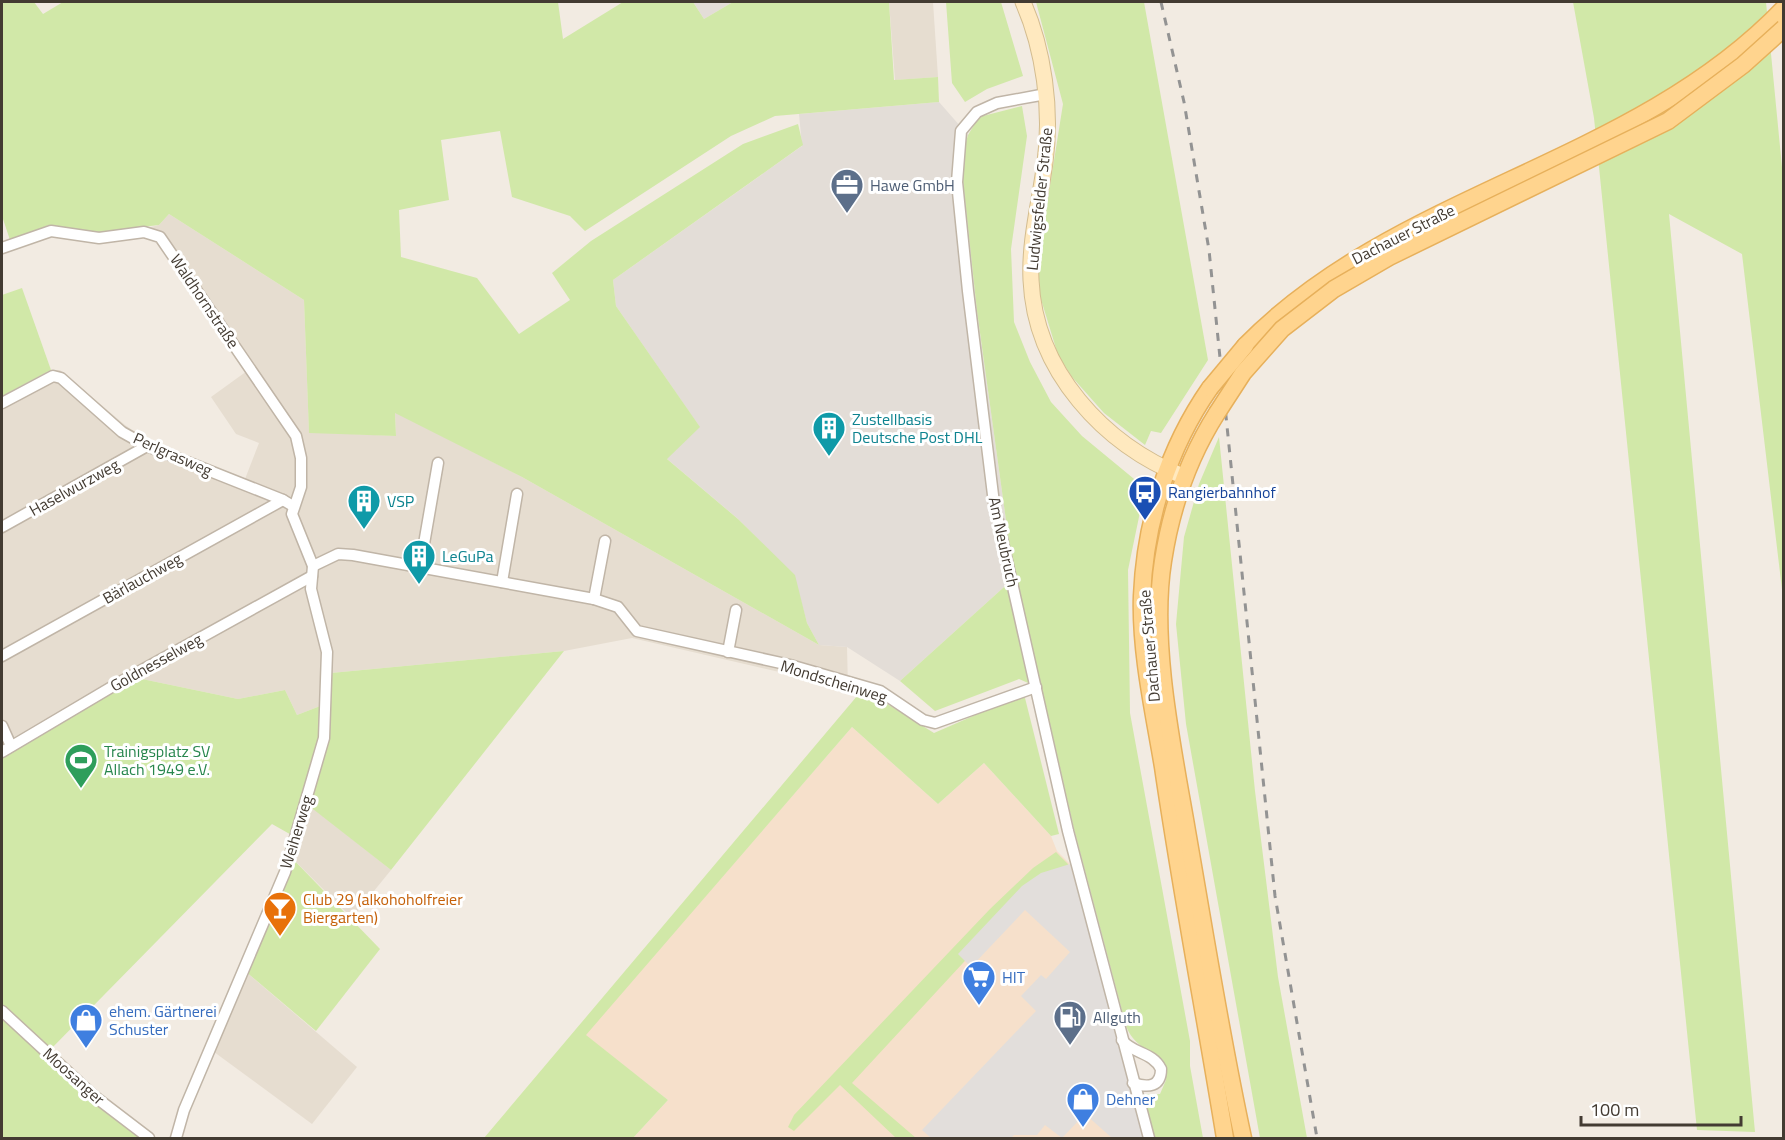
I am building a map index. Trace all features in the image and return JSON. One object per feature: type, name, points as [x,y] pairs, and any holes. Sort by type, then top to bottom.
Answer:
[{"type":"main road","name":"Dachauer Straße","points":[[1225,1138],[1166,788],[1142,598],[1149,540],[1167,470],[1192,413],[1237,353],[1272,317],[1313,285],[1368,252],[1602,137],[1662,104],[1735,53],[1784,8]]},
{"type":"main road","name":"Dachauer Straße","points":[[1243,1138],[1222,1032],[1164,681],[1161,603],[1163,562],[1174,508],[1202,437],[1243,373],[1282,329],[1334,289],[1389,257],[1668,121],[1743,65],[1784,28]]},
{"type":"street","name":"Ludwigsfelder Straße","points":[[1023,2],[1038,50],[1046,94],[1046,160],[1035,228],[1031,281],[1043,336],[1066,383],[1083,407],[1114,436],[1167,470],[1185,477]]},
{"type":"street","name":"Am Neubruch","points":[[1046,94],[997,103],[977,112],[961,131],[957,182],[994,503],[1068,831],[1149,1138]]},
{"type":"street","name":"Waldhornstraße","points":[[2,248],[51,231],[99,238],[144,232],[160,237],[296,436],[301,458],[301,487],[292,510]]},
{"type":"street","name":"Perlgrasweg","points":[[2,403],[53,376],[61,378],[122,432],[147,446],[283,500],[292,510]]},
{"type":"street","name":"Haselwurzweg","points":[[2,527],[147,446]]},
{"type":"street","points":[[420,567],[438,463]]},
{"type":"street","points":[[502,582],[517,494]]},
{"type":"street","name":"Bärlauchweg","points":[[2,656],[283,500]]},
{"type":"street","name":"Weiherweg","points":[[176,1138],[184,1110],[285,872],[324,738],[327,652],[311,589],[312,571],[292,510]]},
{"type":"street","points":[[594,599],[605,541]]},
{"type":"street","name":"Mondscheinweg","points":[[312,571],[338,554],[594,599],[618,608],[637,632],[790,665],[880,692],[923,720],[935,723],[1036,687]]},
{"type":"street","name":"Goldnesselweg","points":[[6,749],[312,571]]},
{"type":"street","points":[[728,652],[736,610]]},
{"type":"street","points":[[2,726],[6,749]]},
{"type":"street","name":"Moosanger","points":[[2,1011],[94,1096],[149,1138]]},
{"type":"street","points":[[1122,1039],[1132,1050],[1153,1058],[1161,1069],[1161,1076],[1156,1084],[1142,1086],[1133,1083]]},
{"type":"shaded area","points":[[693,2],[733,2],[704,19]]},
{"type":"shaded area","points":[[889,2],[933,2],[938,77],[895,80]]},
{"type":"shaded area","points":[[939,102],[968,135],[963,151],[963,181],[977,311],[1014,578],[900,681],[847,647],[819,645],[807,623],[794,575],[737,518],[666,458],[699,426],[616,306],[613,280],[802,146],[799,114]]},
{"type":"shaded area","points":[[169,214],[304,300],[309,432],[396,436],[395,412],[522,477],[819,645],[847,647],[848,688],[632,638],[564,651],[331,673],[328,703],[297,715],[285,690],[238,699],[142,679],[142,673],[2,753],[2,396],[51,370],[60,370],[125,425],[150,442],[245,479],[259,443],[236,434],[211,397],[247,371],[167,252],[152,239],[147,228],[159,225]]},
{"type":"shaded area","points":[[852,727],[938,804],[984,763],[1051,836],[1057,851],[1070,864],[1143,1138],[633,1138],[668,1100],[585,1035]]},
{"type":"shaded area","points":[[304,801],[391,870],[352,918],[290,856]]},
{"type":"shaded area","points":[[1070,864],[1146,1138],[1112,1138],[1085,1114],[1062,1138],[1045,1125],[1037,1135],[1014,1135],[1011,1138],[931,1138],[922,1130],[1036,1011],[1021,996],[1041,975],[1046,979],[1070,952],[1025,910],[971,967],[958,954],[1022,886],[1041,873]]},
{"type":"shaded area","points":[[245,971],[357,1067],[312,1124],[210,1049]]},
{"type":"green space","points":[[2,2],[34,2],[43,14],[63,2],[558,2],[563,39],[623,2],[693,2],[704,19],[733,2],[889,2],[894,80],[938,77],[939,102],[775,116],[731,136],[585,231],[570,216],[512,197],[500,131],[441,140],[449,200],[399,210],[401,257],[477,278],[519,334],[570,300],[552,273],[591,241],[743,144],[798,124],[803,145],[613,280],[616,306],[700,427],[667,459],[738,519],[795,575],[807,623],[819,645],[522,477],[395,413],[396,436],[309,433],[304,300],[169,214],[159,225],[93,233],[49,225],[10,240],[2,216]]},
{"type":"green space","points":[[946,2],[1001,2],[1023,76],[987,89],[965,102],[952,83]]},
{"type":"green space","points":[[1036,2],[1144,2],[1208,360],[1161,433],[1151,431],[1145,445],[1104,413],[1072,377],[1058,355],[1040,296],[1038,261],[1063,104]]},
{"type":"green space","points":[[1573,2],[1766,2],[1784,188],[1783,598],[1742,254],[1669,214],[1755,1132],[1697,1130],[1594,118]]},
{"type":"green space","points":[[1022,106],[1027,136],[1011,249],[1014,322],[1030,362],[1051,402],[1082,436],[1145,488],[1128,570],[1130,713],[1190,1041],[1190,1066],[1203,1138],[1154,1138],[1139,1091],[1144,1094],[1160,1094],[1166,1080],[1163,1060],[1137,1042],[1126,1026],[1074,829],[1042,689],[1019,679],[935,711],[900,681],[1014,578],[977,311],[963,181],[963,151],[968,135],[979,117]]},
{"type":"green space","points":[[22,288],[51,370],[2,396],[2,295]]},
{"type":"green space","points":[[1219,437],[1255,791],[1278,977],[1307,1138],[1260,1138],[1186,724],[1176,624],[1184,537],[1199,484]]},
{"type":"green space","points":[[564,651],[391,870],[304,802],[295,837],[272,824],[49,1051],[142,1138],[2,1138],[2,754],[142,672],[142,679],[238,699],[285,690],[297,715],[328,703],[331,673]]},
{"type":"green space","points":[[863,689],[934,733],[1024,694],[1059,834],[1051,836],[984,763],[938,804],[852,727],[586,1035],[668,1100],[633,1138],[484,1138]]},
{"type":"green space","points":[[1056,852],[1068,864],[1070,873],[1024,897],[852,1083],[916,1138],[896,1138],[840,1085],[794,1131],[788,1127],[794,1115],[990,909],[1033,868]]},
{"type":"green space","points":[[290,856],[380,949],[316,1031],[245,971]]},
{"type":"railway","points":[[1161,2],[1184,102],[1209,250],[1275,896],[1317,1138]]},
{"type":"place","name":"Hawe GmbH","points":[[847,214]]},
{"type":"place","name":"Zustellbasis Deutsche Post DHL","points":[[829,457]]},
{"type":"place","name":"Rangierbahnhof","points":[[1145,521]]},
{"type":"place","name":"VSP","points":[[364,530]]},
{"type":"place","name":"LeGuPa","points":[[419,585]]},
{"type":"place","name":"Trainigsplatz SV Allach 1949 e.V.","points":[[81,789]]},
{"type":"place","name":"Club 29 (alkohoholfreier Biergarten)","points":[[280,937]]},
{"type":"place","name":"HIT","points":[[979,1006]]},
{"type":"place","name":"Allguth","points":[[1070,1046]]},
{"type":"place","name":"ehem. Gärtnerei Schuster","points":[[86,1049]]},
{"type":"place","name":"Dehner","points":[[1083,1128]]}]
